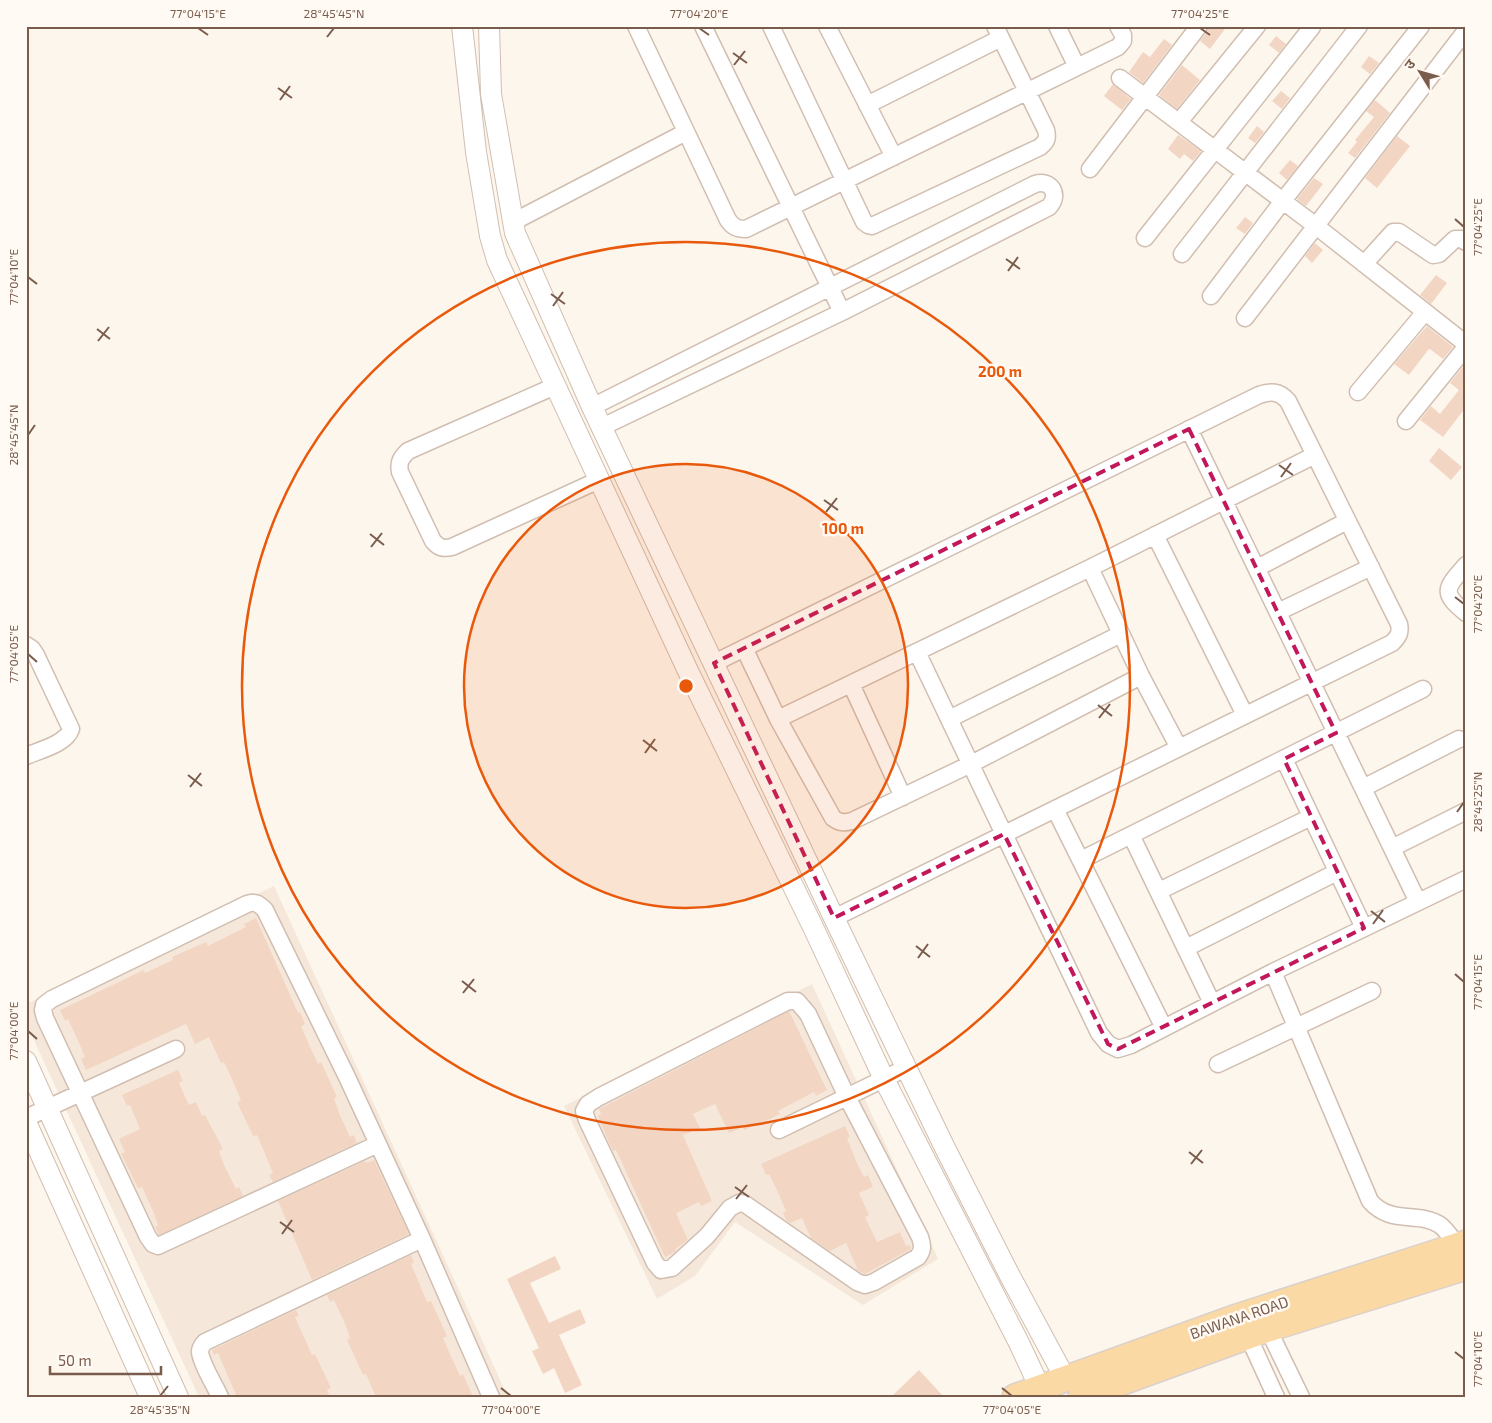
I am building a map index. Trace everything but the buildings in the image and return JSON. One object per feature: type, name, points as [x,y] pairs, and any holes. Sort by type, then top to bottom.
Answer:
[{"type":"main road","name":"BAWANA ROAD","points":[[1081,1397],[1194,1355],[1259,1334],[1463,1252]]},
{"type":"main road","name":"BAWANA ROAD","points":[[1015,1397],[1237,1317],[1463,1252]]},
{"type":"street","points":[[462,26],[475,144],[492,246],[684,662],[813,927],[884,1079],[1040,1388]]},
{"type":"street","points":[[489,26],[491,94],[515,232],[592,408],[834,918],[906,1068],[1006,1268],[1065,1378]]},
{"type":"street","points":[[636,26],[732,226],[739,229],[746,229],[1118,46],[1123,40],[1123,35],[1118,26]]},
{"type":"street","points":[[771,26],[844,181],[864,222],[868,225],[872,226],[1040,147],[1048,137],[998,32],[867,105]]},
{"type":"street","points":[[1057,26],[1077,67]]},
{"type":"street","points":[[1090,170],[1199,26]]},
{"type":"street","points":[[1179,122],[1257,26]]},
{"type":"street","points":[[1182,254],[1359,26]]},
{"type":"street","points":[[1211,296],[1282,202],[1421,26]]},
{"type":"street","points":[[1144,238],[1312,27]]},
{"type":"street","points":[[709,28],[791,207],[842,312]]},
{"type":"street","points":[[833,28],[867,105],[894,157]]},
{"type":"street","points":[[1245,318],[1464,33]]},
{"type":"street","points":[[1120,78],[1316,226],[1466,345],[1406,421]]},
{"type":"street","points":[[513,222],[686,132]]},
{"type":"street","points":[[592,408],[1035,184],[1040,182],[1046,183],[1052,189],[1055,196],[1054,202],[1049,207],[842,312],[602,428]]},
{"type":"street","points":[[1364,264],[1393,232],[1399,232],[1406,236],[1433,255],[1439,254],[1455,239],[1461,239],[1466,242]]},
{"type":"street","points":[[1358,392],[1425,312]]},
{"type":"street","points":[[555,386],[408,451],[401,458],[400,472],[433,541],[438,547],[444,549],[599,480]]},
{"type":"street","points":[[714,663],[1268,392],[1276,392],[1283,395],[1288,401],[1399,624],[1400,631],[1398,637],[1392,643],[834,918]]},
{"type":"street","points":[[1189,429],[1418,902]]},
{"type":"street","points":[[778,719],[1090,568],[1315,455]]},
{"type":"street","points":[[1257,568],[1347,521]]},
{"type":"street","points":[[1155,535],[1245,715]]},
{"type":"street","points":[[1466,565],[1448,589],[1450,598],[1466,613]]},
{"type":"street","points":[[1278,612],[1371,567]]},
{"type":"street","points":[[1090,568],[1141,676],[1179,748]]},
{"type":"street","points":[[949,719],[1121,634]]},
{"type":"street","points":[[26,646],[32,649],[36,655],[71,729],[69,735],[61,740],[26,756]]},
{"type":"street","points":[[744,648],[778,719],[833,818],[838,822],[844,823],[852,821],[970,764],[1141,676]]},
{"type":"street","points":[[917,652],[1099,1033],[1108,1044],[1118,1049],[1466,879]]},
{"type":"street","points":[[851,684],[902,797]]},
{"type":"street","points":[[1081,860],[1424,689]]},
{"type":"street","points":[[1363,788],[1459,739]]},
{"type":"street","points":[[1284,759],[1364,928]]},
{"type":"street","points":[[1055,809],[1164,1028]]},
{"type":"street","points":[[1392,848],[1466,811]]},
{"type":"street","points":[[1159,891],[1311,817]]},
{"type":"street","points":[[1131,834],[1212,1003]]},
{"type":"street","points":[[1186,948],[1337,872]]},
{"type":"street","points":[[378,1144],[158,1246],[153,1244],[45,1018],[44,1005],[70,990],[247,904],[254,902],[260,904],[265,910],[378,1144],[491,1397]]},
{"type":"street","points":[[1273,972],[1370,1202],[1386,1214],[1434,1222],[1441,1225],[1463,1252]]},
{"type":"street","points":[[1218,1064],[1372,991]]},
{"type":"street","points":[[788,1001],[797,1001],[808,1014],[847,1097],[923,1244],[918,1257],[874,1282],[865,1285],[857,1282],[745,1204],[739,1203],[730,1208],[706,1236],[672,1268],[661,1270],[655,1263],[584,1111],[588,1104],[598,1097],[788,1001]]},
{"type":"street","points":[[150,1397],[26,1120],[176,1048]]},
{"type":"street","points":[[26,1061],[178,1397]]},
{"type":"street","points":[[780,1130],[906,1068]]},
{"type":"street","points":[[220,1397],[200,1351],[201,1346],[205,1342],[422,1239]]},
{"type":"street","points":[[1259,1334],[1276,1397]]},
{"type":"street","points":[[1259,1334],[1301,1397]]},
{"type":"highlighted area","points":[[1189,429],[1336,733],[1284,759],[1364,928],[1118,1049],[1108,1044],[1004,834],[834,918],[714,663]]},
{"type":"shaded area","points":[[274,886],[508,1397],[199,1397],[26,1023],[26,1004]]},
{"type":"shaded area","points":[[812,984],[938,1259],[863,1305],[735,1222],[695,1276],[657,1299],[564,1106]]}]
